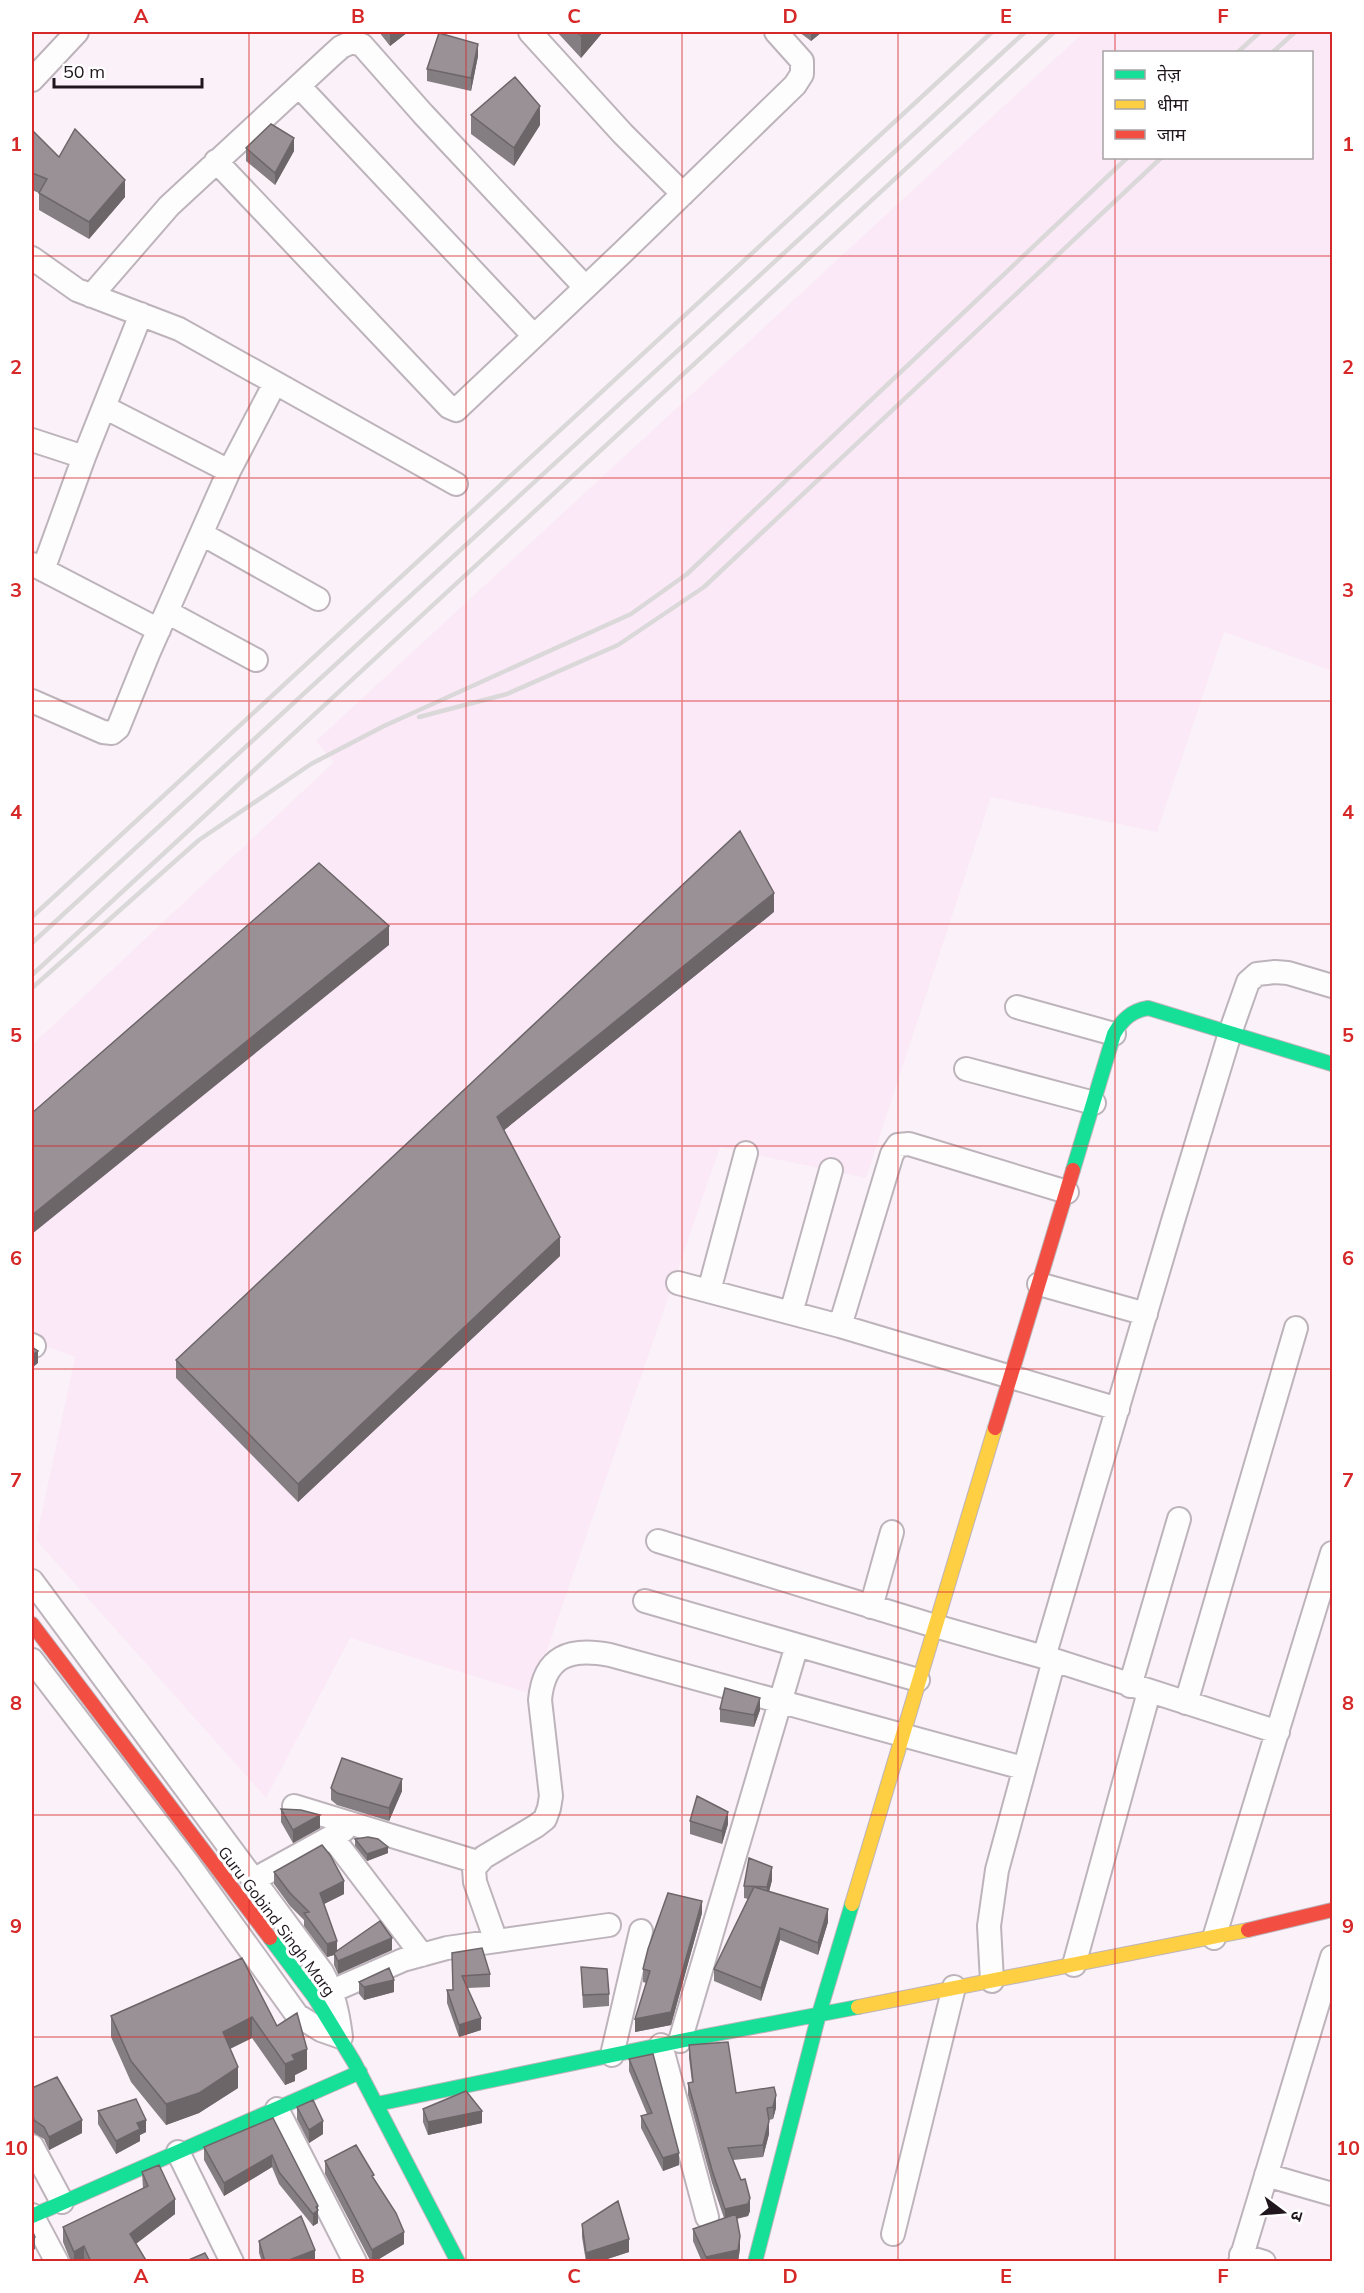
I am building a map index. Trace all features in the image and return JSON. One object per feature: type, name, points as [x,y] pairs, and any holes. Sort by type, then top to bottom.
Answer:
[{"type":"street","points":[[32,80],[78,32]]},
{"type":"street","points":[[530,32],[623,134],[683,194]]},
{"type":"street","points":[[216,161],[453,409],[459,410],[800,79],[804,66],[802,61],[776,32]]},
{"type":"street","points":[[91,296],[169,206],[341,47],[352,42],[360,44],[585,287]]},
{"type":"street","points":[[299,86],[534,336]]},
{"type":"street","points":[[32,258],[67,284],[91,296],[178,329],[456,484]]},
{"type":"street","points":[[141,314],[37,567],[256,660]]},
{"type":"street","points":[[32,700],[96,729],[112,733],[121,723],[229,471],[275,382]]},
{"type":"street","points":[[104,407],[229,471]]},
{"type":"street","points":[[32,440],[84,457]]},
{"type":"street","points":[[202,534],[318,599]]},
{"type":"street","points":[[992,1981],[989,1926],[992,1896],[1049,1659],[1118,1409],[1230,1033],[1248,982],[1257,975],[1275,972],[1288,973],[1332,986]]},
{"type":"street","points":[[1017,1007],[1114,1034]]},
{"type":"street","points":[[755,2262],[819,2014],[1114,1034],[1127,1014],[1148,1008],[1332,1064]]},
{"type":"street","points":[[966,1069],[1094,1103]]},
{"type":"street","points":[[840,1326],[892,1154],[898,1145],[909,1144],[1067,1192]]},
{"type":"street","points":[[709,1291],[746,1153]]},
{"type":"street","points":[[791,1313],[831,1170]]},
{"type":"street","points":[[678,1283],[840,1326],[1118,1409]]},
{"type":"street","points":[[1039,1284],[1146,1314]]},
{"type":"street","points":[[1186,1703],[1296,1328]]},
{"type":"street","points":[[1074,1965],[1179,1519]]},
{"type":"street","points":[[871,1606],[892,1532]]},
{"type":"street","points":[[658,1541],[1049,1659],[1278,1732]]},
{"type":"street","points":[[1214,1938],[1332,1553]]},
{"type":"street","points":[[32,1581],[322,1972],[323,1994],[337,2005],[341,2037],[458,2262]]},
{"type":"street","points":[[645,1601],[918,1680]]},
{"type":"street","name":"Guru Gobind Singh Marg","points":[[32,1624],[323,1994]]},
{"type":"street","points":[[707,2217],[671,2043],[797,1645]]},
{"type":"street","points":[[496,1941],[474,1882],[474,1868],[477,1862],[545,1819],[551,1796],[540,1700],[542,1686],[547,1673],[561,1657],[570,1653],[610,1655],[1023,1768]]},
{"type":"street","points":[[32,1660],[187,1862],[297,2015],[321,2030],[341,2037]]},
{"type":"street","points":[[294,1806],[477,1862]]},
{"type":"street","points":[[253,1880],[354,1825]]},
{"type":"street","points":[[332,1837],[422,1954]]},
{"type":"street","points":[[377,2104],[671,2043],[1214,1938],[1332,1910]]},
{"type":"street","points":[[323,1994],[422,1954],[447,1948],[609,1925]]},
{"type":"street","points":[[612,2055],[641,1931]]},
{"type":"street","points":[[1264,2262],[1240,2258],[1332,1957]]},
{"type":"street","points":[[893,2234],[954,1987]]},
{"type":"street","points":[[57,2262],[32,2215],[360,2072]]},
{"type":"street","points":[[277,2109],[355,2262]]},
{"type":"street","points":[[32,2146],[62,2202]]},
{"type":"street","points":[[178,2152],[232,2262]]},
{"type":"street","points":[[1266,2175],[1332,2194]]},
{"type":"shaded area","points":[[1084,32],[1332,32],[1332,671],[1224,632],[1157,832],[991,797],[866,1178],[720,1147],[532,1694],[350,1638],[266,1798],[36,1540],[75,1357],[32,1341],[32,1045],[334,762],[316,741]]},
{"type":"building","points":[[439,33],[478,44],[471,78],[427,69]]},
{"type":"building","points":[[515,77],[540,106],[514,148],[471,115]]},
{"type":"building","points":[[271,124],[294,138],[275,173],[246,148]]},
{"type":"building","points":[[75,129],[125,180],[89,222],[39,193],[47,179],[32,173],[32,130],[59,157]]},
{"type":"building","points":[[740,831],[774,893],[497,1117],[560,1237],[298,1484],[176,1360]]},
{"type":"building","points":[[319,863],[389,926],[32,1215],[32,1113]]},
{"type":"building","points":[[32,1347],[38,1351],[32,1355]]},
{"type":"building","points":[[725,1688],[760,1698],[754,1715],[720,1709]]},
{"type":"building","points":[[342,1758],[402,1779],[389,1808],[337,1793],[331,1788]]},
{"type":"building","points":[[697,1796],[728,1812],[722,1831],[690,1821]]},
{"type":"building","points":[[281,1809],[301,1810],[320,1815],[293,1830]]},
{"type":"building","points":[[368,1837],[378,1839],[388,1847],[367,1854],[355,1839]]},
{"type":"building","points":[[322,1845],[344,1881],[320,1893],[337,1941],[327,1944],[304,1913],[309,1912],[274,1872]]},
{"type":"building","points":[[749,1858],[772,1867],[767,1887],[744,1886]]},
{"type":"building","points":[[754,1887],[828,1909],[818,1943],[780,1928],[761,1988],[714,1969]]},
{"type":"building","points":[[668,1893],[702,1901],[671,2012],[635,2019],[650,1971],[643,1969],[648,1949]]},
{"type":"building","points":[[380,1921],[392,1938],[338,1961],[334,1953]]},
{"type":"building","points":[[482,1948],[490,1974],[462,1976],[481,2018],[459,2025],[447,1990],[453,1990],[452,1953]]},
{"type":"building","points":[[242,1958],[277,2026],[297,2013],[307,2049],[292,2055],[295,2060],[285,2064],[252,2017],[223,2032],[238,2067],[199,2093],[166,2104],[131,2061],[111,2016]]},
{"type":"building","points":[[581,1967],[607,1969],[609,1994],[583,1995]]},
{"type":"building","points":[[389,1968],[394,1980],[364,1987],[359,1982]]},
{"type":"building","points":[[728,2042],[736,2093],[774,2087],[776,2095],[773,2107],[767,2108],[769,2121],[763,2145],[728,2148],[741,2180],[745,2179],[750,2198],[748,2204],[725,2209],[688,2083],[693,2082],[689,2045]]},
{"type":"building","points":[[653,2054],[679,2153],[663,2158],[641,2116],[652,2113],[629,2059]]},
{"type":"building","points":[[57,2077],[82,2120],[49,2137],[44,2127],[34,2120],[32,2088]]},
{"type":"building","points":[[466,2091],[482,2111],[428,2122],[423,2109]]},
{"type":"building","points":[[136,2099],[146,2120],[137,2123],[140,2129],[116,2141],[98,2111]]},
{"type":"building","points":[[313,2100],[323,2121],[309,2130],[297,2107]]},
{"type":"building","points":[[273,2118],[318,2206],[316,2207],[318,2210],[313,2214],[279,2172],[272,2155],[224,2183],[204,2147]]},
{"type":"building","points":[[356,2145],[374,2175],[372,2176],[396,2213],[404,2232],[372,2250],[325,2161]]},
{"type":"building","points":[[159,2165],[175,2199],[130,2234],[147,2262],[91,2262],[84,2246],[74,2252],[63,2227],[148,2186],[142,2172]]},
{"type":"building","points":[[618,2201],[629,2239],[586,2253],[582,2224]]},
{"type":"building","points":[[736,2214],[740,2236],[738,2250],[706,2257],[693,2229]]},
{"type":"building","points":[[301,2216],[315,2250],[284,2262],[265,2262],[259,2241]]},
{"type":"building","points":[[205,2253],[210,2262],[184,2262]]},
{"type":"railway","points":[[32,917],[992,32]]},
{"type":"railway","points":[[32,943],[1025,32]]},
{"type":"railway","points":[[32,975],[1054,32]]},
{"type":"railway","points":[[1239,51],[1260,32]]},
{"type":"railway","points":[[1274,51],[1295,32]]},
{"type":"railway","points":[[32,988],[199,840],[311,764],[384,726],[631,614],[687,574],[1126,159]]},
{"type":"railway","points":[[419,717],[507,694],[618,645],[704,587],[1160,159]]},
{"type":"traffic: fast","points":[[1073,1170],[1114,1034],[1120,1024],[1137,1011],[1148,1008],[1332,1064]]},
{"type":"traffic: fast","points":[[755,2262],[819,2014],[852,1904]]},
{"type":"traffic: fast","points":[[270,1938],[315,1998],[354,2062],[458,2262]]},
{"type":"traffic: fast","points":[[377,2104],[680,2041],[858,2007]]},
{"type":"traffic: fast","points":[[32,2216],[360,2072]]},
{"type":"traffic: slow","points":[[852,1904],[995,1428]]},
{"type":"traffic: slow","points":[[858,2007],[1248,1930]]},
{"type":"traffic: jam","points":[[995,1428],[1073,1170]]},
{"type":"traffic: jam","points":[[32,1624],[270,1938]]},
{"type":"traffic: jam","points":[[1248,1930],[1332,1910]]}]
